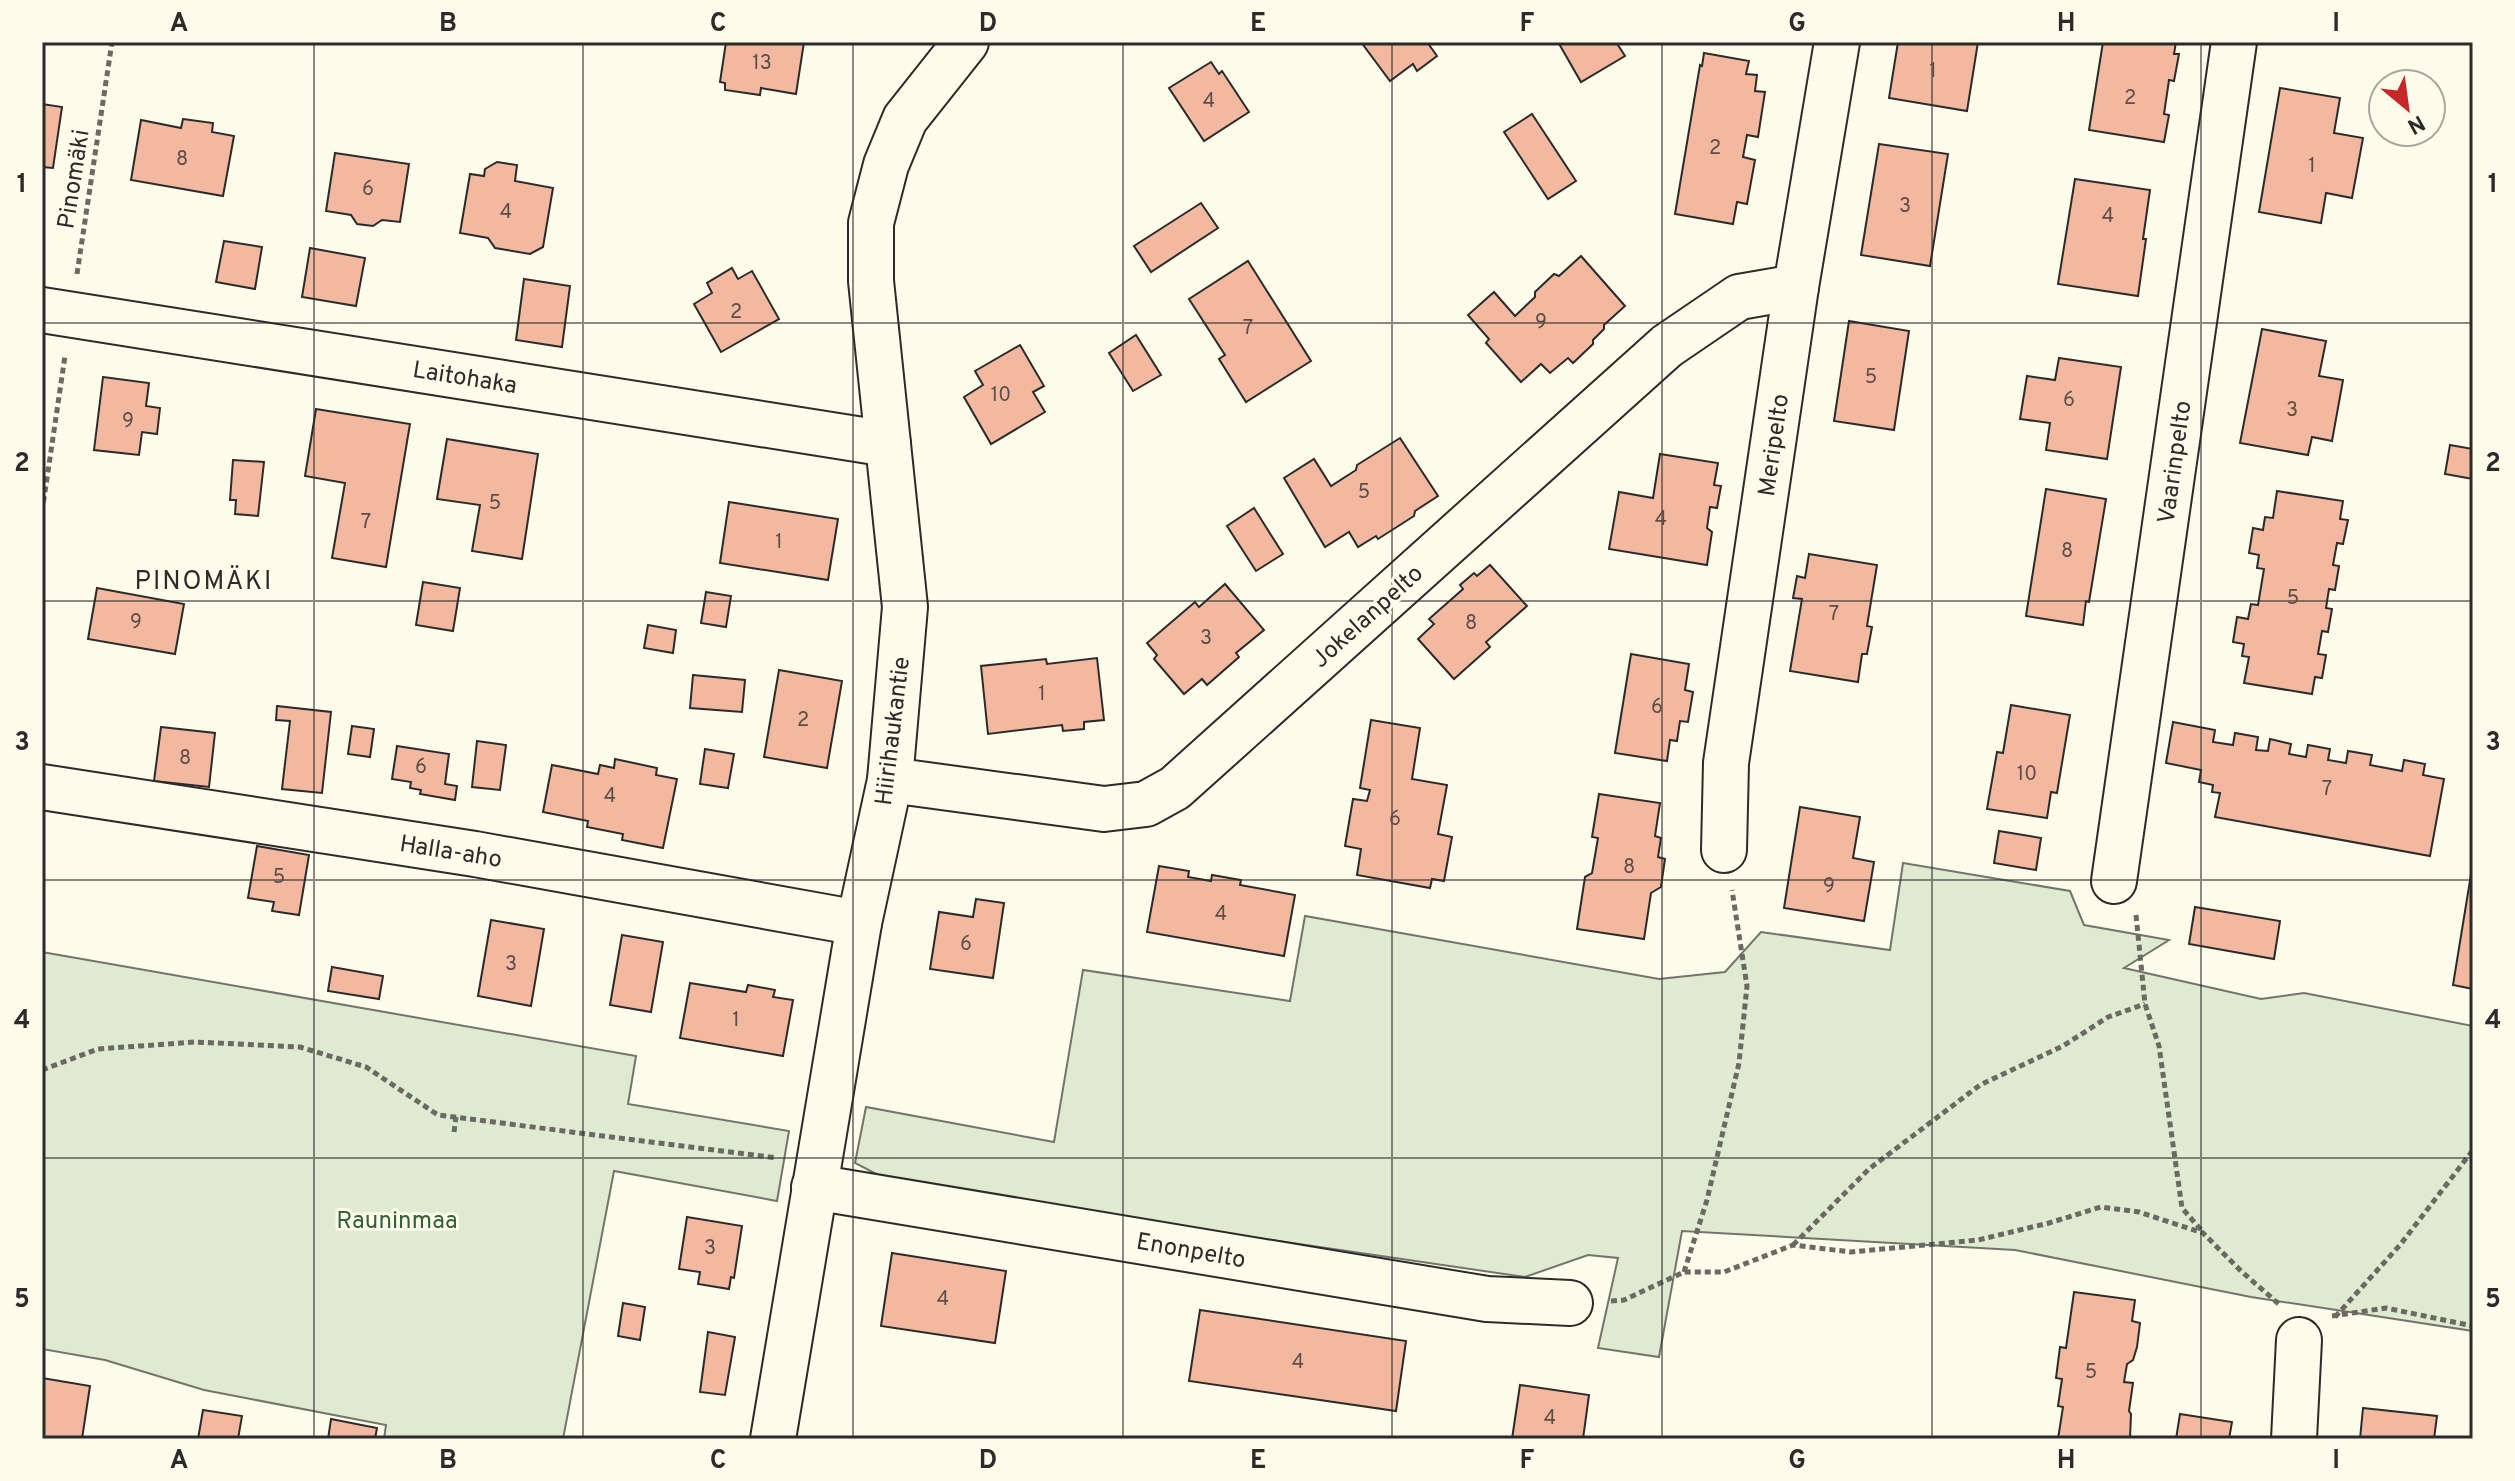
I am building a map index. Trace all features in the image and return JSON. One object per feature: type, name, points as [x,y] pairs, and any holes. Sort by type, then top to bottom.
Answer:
[{"type":"street","name":"Hiirihaukantie","points":[[773,1439],[859,923],[890,780],[905,607],[871,281],[871,223],[886,165],[905,119],[966,42]]},
{"type":"street","name":"Meripelto","points":[[1724,850],[1726,763],[1796,287],[1837,42]]},
{"type":"street","name":"Vaarinpelto","points":[[2114,881],[2234,42]]},
{"type":"street","name":"Jokelanpelto","points":[[890,780],[1104,809],[1146,804],[1175,788],[1667,346],[1739,297],[1796,287]]},
{"type":"street","name":"Laitohaka","points":[[56,313],[888,444]]},
{"type":"street","name":"Halla-aho","points":[[42,787],[475,854],[859,923]]},
{"type":"street","name":"Enonpelto","points":[[816,1175],[1487,1299],[1570,1303]]},
{"type":"street","points":[[2294,1439],[2302,1321]]},
{"type":"path","name":"Pinomäki","points":[[42,512],[56,313],[112,42]]},
{"type":"path","points":[[1684,1272],[1707,1200],[1739,1063],[1747,986],[1738,913],[1724,850]]},
{"type":"path","points":[[2114,881],[2132,904],[2138,919],[2145,1004],[2159,1046],[2182,1208],[2241,1271],[2302,1321],[2386,1308],[2473,1326]]},
{"type":"path","points":[[1570,1303],[1624,1300],[1684,1272],[1724,1272],[1793,1245],[1869,1169],[1980,1085],[2063,1046],[2108,1017],[2145,1004]]},
{"type":"path","points":[[42,1070],[98,1049],[195,1042],[300,1047],[366,1067],[438,1115],[816,1175]]},
{"type":"path","points":[[454,1132],[456,1117]]},
{"type":"path","points":[[2302,1321],[2335,1317],[2400,1245],[2473,1150]]},
{"type":"path","points":[[1793,1245],[1851,1252],[1978,1240],[2101,1207],[2139,1212],[2203,1233]]},
{"type":"green space","points":[[1903,863],[2070,891],[2084,925],[2169,940],[2124,968],[2261,999],[2304,993],[2473,1026],[2473,1331],[2251,1297],[2015,1250],[1682,1231],[1659,1357],[1598,1348],[1618,1258],[1588,1255],[1525,1277],[1182,1227],[884,1178],[855,1163],[866,1107],[1054,1142],[1083,970],[1290,1001],[1305,916],[1659,979],[1725,972],[1761,932],[1890,950]]},
{"type":"green space","name":"Rauninmaa","points":[[42,952],[636,1056],[628,1104],[789,1131],[777,1201],[614,1171],[563,1439],[384,1439],[386,1425],[204,1390],[105,1360],[42,1349]]},
{"type":"building","points":[[726,42],[804,42],[796,94],[761,88],[760,95],[725,90],[725,83],[720,82]]},
{"type":"building","points":[[1361,42],[1427,42],[1437,56],[1417,71],[1413,64],[1390,81]]},
{"type":"building","points":[[1558,42],[1616,42],[1625,56],[1581,82]]},
{"type":"building","points":[[1898,42],[1978,42],[1967,111],[1889,98]]},
{"type":"building","points":[[2103,42],[2176,42],[2174,54],[2179,54],[2174,81],[2169,80],[2164,114],[2169,115],[2164,142],[2089,130]]},
{"type":"building","points":[[1704,53],[1749,61],[1746,74],[1757,75],[1755,91],[1765,92],[1758,137],[1747,135],[1743,157],[1755,160],[1747,204],[1737,202],[1733,224],[1675,214]]},
{"type":"building","points":[[1211,62],[1219,74],[1222,71],[1249,112],[1204,141],[1169,88]]},
{"type":"building","points":[[2280,88],[2340,98],[2334,133],[2363,138],[2352,198],[2326,193],[2321,223],[2259,212]]},
{"type":"building","points":[[42,104],[62,107],[53,168],[42,167]]},
{"type":"building","points":[[1532,114],[1576,181],[1548,199],[1504,132]]},
{"type":"building","points":[[183,119],[213,123],[212,132],[234,136],[223,196],[131,180],[141,120],[181,128]]},
{"type":"building","points":[[1879,144],[1948,154],[1930,266],[1861,255]]},
{"type":"building","points":[[335,153],[409,164],[400,222],[382,220],[373,226],[357,224],[351,215],[326,211]]},
{"type":"building","points":[[497,162],[517,165],[515,181],[553,188],[543,247],[530,254],[495,248],[488,238],[460,233],[470,174],[484,176],[485,169]]},
{"type":"building","points":[[2075,179],[2150,190],[2138,296],[2058,284]]},
{"type":"building","points":[[1201,203],[1218,228],[1151,272],[1134,246]]},
{"type":"building","points":[[224,241],[262,247],[255,289],[216,282]]},
{"type":"building","points":[[310,248],[365,258],[356,306],[302,297]]},
{"type":"building","points":[[1581,256],[1625,306],[1604,325],[1593,344],[1573,363],[1568,358],[1550,373],[1541,364],[1521,382],[1486,343],[1489,339],[1468,315],[1494,292],[1515,316],[1554,274],[1559,276]]},
{"type":"building","points":[[1248,261],[1311,361],[1246,402],[1219,359],[1225,355],[1189,299]]},
{"type":"building","points":[[732,268],[738,279],[752,271],[779,319],[721,352],[694,304],[712,293],[707,283]]},
{"type":"building","points":[[524,279],[570,286],[562,347],[516,340]]},
{"type":"building","points":[[1849,321],[1909,331],[1894,430],[1834,421]]},
{"type":"building","points":[[2262,329],[2326,341],[2319,376],[2343,380],[2332,441],[2312,437],[2308,455],[2240,443]]},
{"type":"building","points":[[1136,335],[1161,375],[1133,391],[1109,353]]},
{"type":"building","points":[[1020,345],[1044,386],[1033,392],[1045,412],[991,444],[964,397],[983,385],[975,371]]},
{"type":"building","points":[[2059,358],[2121,367],[2107,459],[2046,450],[2050,423],[2020,419],[2027,376],[2055,380]]},
{"type":"building","points":[[103,377],[149,383],[146,406],[160,408],[157,434],[142,432],[139,455],[94,450]]},
{"type":"building","points":[[316,409],[410,424],[386,567],[332,558],[345,483],[305,476]]},
{"type":"building","points":[[1400,438],[1438,496],[1378,539],[1376,536],[1358,547],[1349,532],[1325,547],[1284,478],[1314,459],[1331,486]]},
{"type":"building","points":[[447,439],[538,454],[522,559],[472,551],[480,505],[437,499]]},
{"type":"building","points":[[2450,445],[2473,449],[2473,479],[2445,474]]},
{"type":"building","points":[[1660,454],[1718,463],[1714,485],[1721,486],[1717,508],[1710,507],[1707,528],[1712,532],[1707,565],[1609,549],[1619,492],[1653,498]]},
{"type":"building","points":[[233,460],[264,462],[258,516],[235,514],[236,500],[230,500]]},
{"type":"building","points":[[2046,489],[2106,499],[2083,625],[2026,616]]},
{"type":"building","points":[[2277,491],[2343,501],[2340,519],[2348,520],[2343,544],[2337,543],[2333,565],[2339,566],[2335,590],[2329,589],[2326,608],[2332,609],[2328,632],[2322,631],[2318,654],[2326,655],[2322,678],[2315,677],[2312,694],[2244,683],[2249,657],[2242,656],[2244,644],[2233,642],[2237,617],[2248,619],[2251,604],[2258,605],[2264,569],[2257,568],[2259,555],[2249,553],[2253,528],[2263,530],[2265,517],[2273,518]]},
{"type":"building","points":[[729,502],[838,519],[828,580],[720,563]]},
{"type":"building","points":[[1254,508],[1283,554],[1256,571],[1227,526]]},
{"type":"building","points":[[1809,554],[1877,565],[1867,626],[1872,627],[1867,654],[1862,654],[1858,682],[1790,671],[1802,599],[1793,598],[1797,576],[1805,578]]},
{"type":"building","points":[[1490,565],[1527,606],[1486,642],[1490,647],[1454,679],[1418,639],[1434,624],[1429,619],[1463,589],[1460,585]]},
{"type":"building","points":[[423,582],[460,588],[453,631],[416,625]]},
{"type":"building","points":[[1225,584],[1264,630],[1236,653],[1239,657],[1207,685],[1202,679],[1184,694],[1154,659],[1157,655],[1147,643],[1195,602],[1199,607]]},
{"type":"building","points":[[97,588],[184,604],[175,654],[88,639]]},
{"type":"building","points":[[706,592],[731,596],[726,627],[701,623]]},
{"type":"building","points":[[648,625],[676,630],[673,653],[644,648]]},
{"type":"building","points":[[1631,654],[1689,664],[1685,690],[1693,692],[1688,722],[1680,721],[1677,741],[1670,740],[1667,761],[1615,753]]},
{"type":"building","points":[[1097,658],[1104,720],[1084,722],[1084,729],[1063,731],[1062,725],[988,734],[981,666],[1046,659],[1047,664]]},
{"type":"building","points":[[779,670],[842,681],[827,768],[764,757]]},
{"type":"building","points":[[693,675],[745,680],[742,712],[690,708]]},
{"type":"building","points":[[2011,705],[2070,715],[2057,793],[2051,792],[2047,818],[1987,809],[1997,752],[2003,753]]},
{"type":"building","points":[[277,706],[331,712],[322,793],[282,789],[290,721],[276,720]]},
{"type":"building","points":[[1371,720],[1420,728],[1412,779],[1447,785],[1438,834],[1452,837],[1444,881],[1432,879],[1430,888],[1357,875],[1361,849],[1345,846],[1353,799],[1367,801],[1370,790],[1360,788]]},
{"type":"building","points":[[2173,722],[2215,730],[2213,742],[2233,745],[2235,733],[2258,737],[2256,750],[2268,751],[2270,739],[2291,744],[2289,754],[2306,757],[2308,745],[2330,749],[2328,760],[2346,763],[2348,751],[2372,755],[2370,765],[2402,771],[2404,760],[2425,764],[2423,775],[2444,779],[2430,856],[2215,817],[2220,793],[2212,792],[2213,785],[2199,782],[2201,770],[2166,763]]},
{"type":"building","points":[[352,726],[374,729],[370,757],[348,754]]},
{"type":"building","points":[[161,727],[215,733],[209,787],[154,781]]},
{"type":"building","points":[[477,741],[506,745],[500,790],[472,787]]},
{"type":"building","points":[[397,746],[449,754],[445,784],[457,786],[455,800],[420,794],[421,790],[410,788],[411,782],[392,779]]},
{"type":"building","points":[[705,749],[734,754],[728,788],[700,784]]},
{"type":"building","points":[[615,759],[657,768],[656,775],[677,779],[663,848],[622,840],[623,834],[587,827],[588,821],[543,812],[552,765],[598,774],[600,765],[614,768]]},
{"type":"building","points":[[1599,794],[1660,803],[1655,836],[1661,838],[1658,857],[1665,859],[1661,887],[1651,893],[1644,939],[1577,929],[1585,877],[1592,873],[1598,838],[1592,837]]},
{"type":"building","points":[[1800,807],[1860,817],[1853,858],[1874,862],[1864,921],[1784,908]]},
{"type":"building","points":[[1999,831],[2041,838],[2036,870],[1994,863]]},
{"type":"building","points":[[257,846],[309,855],[299,915],[272,911],[274,902],[248,898]]},
{"type":"building","points":[[2473,862],[2473,989],[2453,985]]},
{"type":"building","points":[[1159,866],[1189,871],[1188,877],[1211,881],[1212,875],[1241,880],[1240,885],[1295,895],[1284,956],[1147,932]]},
{"type":"building","points":[[976,899],[1004,903],[993,978],[930,969],[939,912],[973,917]]},
{"type":"building","points":[[2195,907],[2280,921],[2274,959],[2189,944]]},
{"type":"building","points":[[491,920],[544,929],[531,1006],[478,996]]},
{"type":"building","points":[[622,935],[663,942],[651,1012],[610,1005]]},
{"type":"building","points":[[332,967],[383,976],[379,999],[328,991]]},
{"type":"building","points":[[690,983],[746,992],[748,985],[775,990],[773,997],[793,1000],[783,1056],[680,1038]]},
{"type":"building","points":[[687,1217],[742,1226],[734,1278],[731,1277],[729,1289],[698,1284],[700,1272],[679,1269]]},
{"type":"building","points":[[892,1253],[1006,1271],[995,1343],[881,1326]]},
{"type":"building","points":[[2074,1292],[2135,1300],[2132,1321],[2140,1323],[2137,1347],[2133,1360],[2127,1364],[2124,1382],[2133,1383],[2129,1411],[2130,1439],[2058,1439],[2063,1407],[2058,1406],[2062,1379],[2056,1378],[2060,1347],[2066,1348]]},
{"type":"building","points":[[623,1303],[645,1307],[640,1340],[618,1336]]},
{"type":"building","points":[[1200,1310],[1406,1341],[1396,1411],[1189,1381]]},
{"type":"building","points":[[708,1332],[735,1337],[725,1395],[700,1392]]},
{"type":"building","points":[[42,1378],[90,1386],[82,1439],[42,1439]]},
{"type":"building","points":[[1520,1385],[1589,1395],[1583,1439],[1512,1439]]},
{"type":"building","points":[[2363,1408],[2437,1416],[2434,1439],[2360,1439]]},
{"type":"building","points":[[203,1410],[242,1416],[238,1439],[198,1439]]},
{"type":"building","points":[[2180,1414],[2232,1422],[2229,1439],[2176,1439]]},
{"type":"building","points":[[331,1419],[377,1428],[375,1439],[328,1439]]},
{"type":"district","name":"PINOMÄKI","points":[[204,580]]}]
